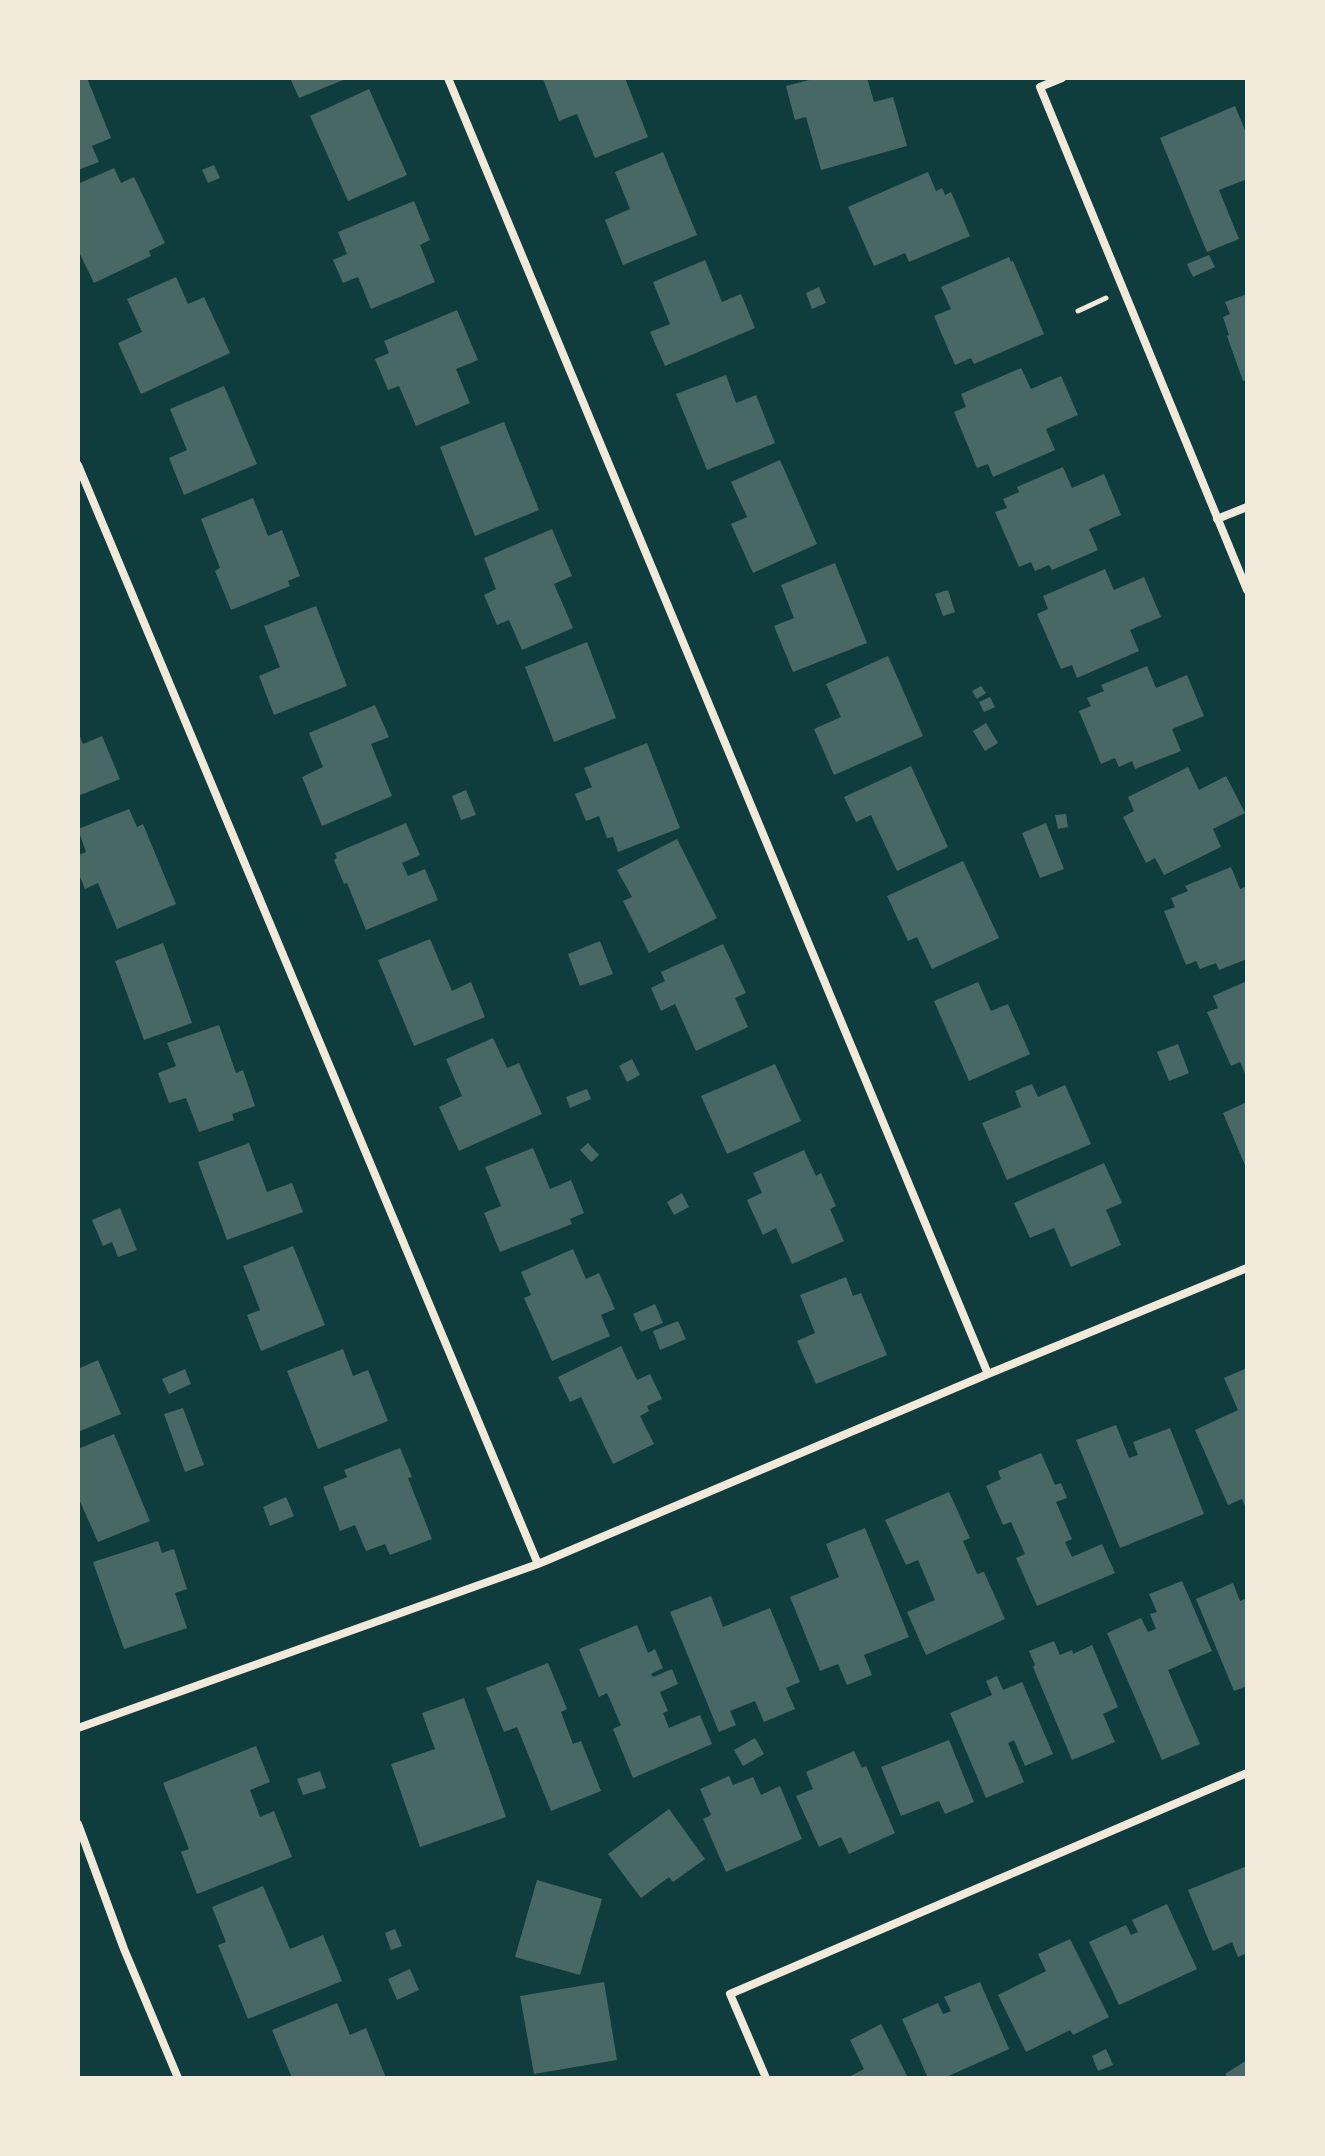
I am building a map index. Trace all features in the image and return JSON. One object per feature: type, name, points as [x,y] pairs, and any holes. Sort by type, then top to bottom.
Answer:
[{"type":"street","points":[[448,78],[988,1374]]},
{"type":"street","points":[[1062,78],[1040,87],[1247,590]]},
{"type":"street","points":[[78,465],[538,1564]]},
{"type":"street","points":[[1217,519],[1247,507]]},
{"type":"street","points":[[78,1728],[538,1564],[1247,1268]]},
{"type":"street","points":[[766,2078],[730,1994],[1247,1773]]},
{"type":"street","points":[[78,1824],[124,1949],[178,2078]]},
{"type":"building","points":[[78,78],[87,78],[111,138],[92,146],[99,162],[78,170]]},
{"type":"building","points":[[290,78],[348,78],[299,98]]},
{"type":"building","points":[[545,78],[625,78],[648,137],[595,158],[577,114],[559,121]]},
{"type":"building","points":[[817,78],[867,78],[874,102],[893,97],[907,146],[821,170],[806,117],[795,120],[786,86]]},
{"type":"building","points":[[369,89],[407,175],[348,201],[310,116]]},
{"type":"building","points":[[1235,106],[1247,135],[1247,179],[1219,190],[1239,239],[1207,252],[1160,138]]},
{"type":"building","points":[[663,152],[697,235],[623,265],[605,220],[630,209],[615,172]]},
{"type":"building","points":[[214,165],[220,178],[208,183],[202,170]]},
{"type":"building","points":[[114,168],[121,183],[134,177],[165,243],[149,251],[151,256],[94,283],[78,250],[78,184]]},
{"type":"building","points":[[928,172],[936,191],[942,188],[945,195],[951,192],[970,236],[909,262],[905,253],[874,266],[848,207]]},
{"type":"building","points":[[414,201],[430,240],[420,245],[435,282],[371,309],[358,277],[343,283],[333,260],[347,254],[338,232]]},
{"type":"building","points":[[1209,255],[1215,267],[1193,277],[1187,264]]},
{"type":"building","points":[[1009,257],[1044,334],[974,364],[971,358],[955,365],[934,316],[951,309],[941,287]]},
{"type":"building","points":[[705,260],[722,302],[741,294],[755,328],[665,366],[650,332],[670,324],[653,282]]},
{"type":"building","points":[[176,277],[188,304],[204,297],[230,353],[141,394],[118,343],[142,332],[127,299]]},
{"type":"building","points":[[819,287],[826,303],[812,309],[806,293]]},
{"type":"building","points":[[1247,294],[1247,380],[1243,381],[1223,317],[1230,314],[1225,302]]},
{"type":"building","points":[[457,310],[478,360],[456,369],[470,403],[416,426],[399,386],[388,390],[375,359],[389,353],[384,341]]},
{"type":"building","points":[[1021,368],[1031,389],[1061,376],[1078,415],[1046,429],[1055,450],[993,477],[988,464],[977,468],[954,412],[966,407],[961,394]]},
{"type":"building","points":[[726,375],[736,403],[756,395],[775,443],[707,470],[676,394]]},
{"type":"building","points":[[224,386],[257,464],[184,495],[169,458],[187,450],[170,409]]},
{"type":"building","points":[[504,422],[539,510],[475,536],[440,447]]},
{"type":"building","points":[[780,460],[817,544],[753,573],[731,524],[747,517],[731,482]]},
{"type":"building","points":[[1063,467],[1072,488],[1104,474],[1121,515],[1089,529],[1098,550],[1052,570],[1049,565],[1035,571],[1031,562],[1019,567],[995,512],[1007,508],[1003,499],[1019,492],[1017,487]]},
{"type":"building","points":[[253,498],[268,536],[282,530],[300,576],[288,581],[290,586],[231,610],[215,571],[220,568],[201,519]]},
{"type":"building","points":[[552,529],[572,576],[554,584],[573,628],[522,650],[509,620],[497,625],[484,595],[496,589],[484,558]]},
{"type":"building","points":[[835,563],[867,643],[793,672],[774,626],[794,618],[781,585]]},
{"type":"building","points":[[1105,569],[1114,590],[1144,577],[1161,617],[1130,630],[1139,651],[1077,678],[1072,665],[1061,669],[1037,614],[1048,609],[1043,596]]},
{"type":"building","points":[[948,590],[955,612],[943,616],[935,594]]},
{"type":"building","points":[[316,606],[347,686],[274,715],[259,676],[280,667],[264,626]]},
{"type":"building","points":[[587,642],[616,718],[554,742],[525,667]]},
{"type":"building","points":[[888,656],[923,736],[834,775],[814,729],[841,717],[826,684]]},
{"type":"building","points":[[1147,666],[1156,688],[1187,675],[1204,716],[1172,729],[1181,751],[1135,769],[1132,761],[1119,767],[1115,758],[1101,764],[1079,711],[1091,706],[1087,698],[1104,691],[1101,685]]},
{"type":"building","points":[[981,686],[986,693],[977,699],[972,691]]},
{"type":"building","points":[[990,697],[995,707],[984,712],[979,702]]},
{"type":"building","points":[[375,705],[389,737],[371,744],[392,796],[322,826],[302,777],[323,767],[309,733]]},
{"type":"building","points":[[986,723],[998,743],[985,751],[973,731]]},
{"type":"building","points":[[78,732],[83,744],[102,736],[120,779],[78,796]]},
{"type":"building","points":[[647,743],[680,828],[618,852],[613,837],[607,838],[599,816],[586,821],[575,794],[592,787],[584,768]]},
{"type":"building","points":[[911,766],[948,847],[897,871],[871,815],[856,822],[844,797]]},
{"type":"building","points":[[1188,767],[1199,790],[1226,776],[1245,813],[1213,829],[1221,847],[1164,875],[1155,858],[1146,863],[1123,817],[1134,811],[1128,797]]},
{"type":"building","points":[[466,790],[476,815],[461,820],[452,796]]},
{"type":"building","points":[[129,809],[137,827],[143,824],[176,904],[117,929],[98,883],[85,889],[78,872],[78,855],[86,852],[78,829]]},
{"type":"building","points":[[1066,814],[1068,827],[1058,829],[1055,815]]},
{"type":"building","points":[[406,823],[420,855],[402,863],[408,876],[425,869],[438,900],[366,930],[334,860],[337,858],[335,853]]},
{"type":"building","points":[[1046,823],[1064,869],[1040,878],[1022,833]]},
{"type":"building","points":[[677,839],[717,918],[649,953],[623,901],[632,897],[617,870]]},
{"type":"building","points":[[963,861],[999,938],[932,969],[917,937],[908,941],[887,896]]},
{"type":"building","points":[[1231,867],[1240,889],[1247,886],[1247,959],[1219,970],[1216,963],[1200,969],[1196,961],[1186,965],[1164,911],[1175,907],[1171,898],[1188,891],[1185,886]]},
{"type":"building","points":[[430,939],[452,991],[471,982],[485,1017],[414,1046],[378,960]]},
{"type":"building","points":[[600,941],[613,974],[580,986],[568,954]]},
{"type":"building","points":[[163,943],[192,1023],[144,1040],[115,961]]},
{"type":"building","points":[[723,944],[746,993],[735,998],[748,1027],[696,1051],[675,1004],[661,1011],[651,988],[665,981],[661,972]]},
{"type":"building","points":[[1247,981],[1247,1078],[1240,1062],[1231,1066],[1207,1012],[1218,1008],[1213,996]]},
{"type":"building","points":[[978,982],[991,1011],[1008,1004],[1030,1054],[969,1081],[934,1001]]},
{"type":"building","points":[[219,1025],[236,1073],[243,1070],[255,1106],[232,1114],[234,1120],[199,1132],[186,1098],[169,1103],[158,1073],[176,1066],[167,1043]]},
{"type":"building","points":[[493,1038],[507,1068],[519,1063],[542,1114],[459,1151],[439,1107],[462,1096],[446,1059]]},
{"type":"building","points":[[1178,1044],[1189,1073],[1169,1081],[1157,1052]]},
{"type":"building","points":[[632,1059],[640,1075],[627,1082],[619,1066]]},
{"type":"building","points":[[775,1064],[801,1121],[727,1154],[701,1096]]},
{"type":"building","points":[[1032,1084],[1038,1097],[1065,1085],[1091,1144],[1007,1180],[982,1123],[1021,1107],[1015,1091]]},
{"type":"building","points":[[587,1089],[591,1099],[570,1108],[566,1097]]},
{"type":"building","points":[[1247,1102],[1247,1170],[1223,1113]]},
{"type":"building","points":[[249,1143],[267,1192],[292,1183],[303,1212],[227,1240],[198,1162]]},
{"type":"building","points":[[588,1143],[599,1155],[591,1162],[580,1150]]},
{"type":"building","points":[[533,1148],[550,1189],[571,1180],[584,1213],[570,1219],[572,1224],[500,1252],[484,1213],[501,1206],[485,1167]]},
{"type":"building","points":[[804,1150],[816,1176],[821,1173],[836,1206],[830,1209],[844,1241],[792,1264],[776,1228],[763,1235],[747,1200],[762,1193],[753,1173]]},
{"type":"building","points":[[1104,1163],[1122,1203],[1106,1210],[1121,1245],[1071,1267],[1054,1228],[1030,1238],[1014,1203]]},
{"type":"building","points":[[682,1193],[689,1207],[674,1215],[667,1202]]},
{"type":"building","points":[[120,1208],[137,1250],[118,1257],[112,1242],[103,1246],[92,1220]]},
{"type":"building","points":[[293,1246],[325,1325],[261,1351],[247,1315],[260,1310],[243,1266]]},
{"type":"building","points":[[573,1249],[586,1279],[599,1273],[615,1309],[601,1315],[610,1336],[552,1361],[524,1298],[531,1295],[521,1272]]},
{"type":"building","points":[[846,1277],[853,1296],[861,1293],[887,1355],[816,1384],[797,1341],[815,1333],[800,1295]]},
{"type":"building","points":[[655,1304],[663,1323],[641,1332],[633,1314]]},
{"type":"building","points":[[678,1321],[686,1339],[660,1350],[653,1331]]},
{"type":"building","points":[[621,1346],[637,1380],[650,1374],[662,1399],[647,1406],[649,1411],[640,1416],[654,1444],[613,1464],[581,1397],[570,1402],[558,1377]]},
{"type":"building","points":[[343,1349],[353,1376],[368,1370],[388,1421],[318,1449],[287,1371]]},
{"type":"building","points":[[98,1360],[121,1414],[78,1432],[78,1369]]},
{"type":"building","points":[[1247,1368],[1247,1510],[1242,1499],[1228,1505],[1195,1430],[1238,1410],[1224,1378]]},
{"type":"building","points":[[185,1369],[191,1384],[169,1394],[162,1379]]},
{"type":"building","points":[[183,1408],[204,1465],[185,1472],[164,1414]]},
{"type":"building","points":[[1116,1425],[1129,1458],[1138,1455],[1133,1442],[1170,1428],[1204,1514],[1120,1548],[1076,1440]]},
{"type":"building","points":[[114,1434],[150,1521],[98,1542],[78,1497],[78,1449]]},
{"type":"building","points":[[400,1448],[412,1477],[408,1478],[432,1539],[390,1555],[385,1544],[366,1551],[355,1525],[340,1531],[323,1487],[347,1477],[344,1470]]},
{"type":"building","points":[[1041,1453],[1055,1485],[1061,1483],[1067,1498],[1056,1502],[1072,1539],[1065,1542],[1072,1557],[1102,1544],[1115,1573],[1037,1606],[1016,1558],[1025,1554],[1011,1522],[1003,1525],[986,1486],[1001,1479],[998,1471]]},
{"type":"building","points":[[949,1492],[970,1538],[963,1541],[977,1574],[984,1572],[1005,1619],[926,1655],[907,1612],[935,1600],[918,1560],[906,1565],[885,1520]]},
{"type":"building","points":[[286,1497],[294,1516],[270,1526],[263,1507]]},
{"type":"building","points":[[865,1528],[909,1637],[864,1655],[872,1675],[847,1685],[838,1664],[820,1671],[790,1597],[839,1577],[826,1544]]},
{"type":"building","points":[[158,1541],[162,1553],[174,1549],[187,1589],[175,1593],[187,1628],[124,1649],[93,1562]]},
{"type":"building","points":[[1182,1581],[1212,1651],[1168,1670],[1200,1744],[1162,1760],[1107,1633],[1141,1618],[1148,1632],[1156,1629],[1150,1614],[1157,1612],[1149,1594]]},
{"type":"building","points":[[1233,1583],[1240,1601],[1247,1598],[1247,1686],[1234,1691],[1196,1599]]},
{"type":"building","points":[[711,1596],[723,1627],[770,1608],[800,1682],[786,1688],[795,1709],[764,1722],[755,1701],[730,1711],[736,1725],[719,1732],[670,1612]]},
{"type":"building","points":[[637,1625],[648,1653],[655,1649],[663,1668],[651,1674],[653,1677],[672,1669],[678,1684],[660,1692],[668,1711],[663,1713],[669,1728],[700,1715],[712,1744],[633,1778],[613,1729],[621,1725],[607,1693],[599,1697],[579,1649]]},
{"type":"building","points":[[1054,1641],[1060,1655],[1072,1650],[1073,1654],[1092,1645],[1118,1707],[1103,1714],[1115,1742],[1072,1760],[1029,1651]]},
{"type":"building","points":[[548,1663],[567,1709],[561,1712],[573,1744],[581,1741],[601,1791],[551,1811],[517,1727],[504,1732],[486,1688]]},
{"type":"building","points":[[997,1676],[1003,1690],[1022,1682],[1053,1754],[1025,1766],[1014,1740],[1008,1743],[1024,1782],[986,1798],[950,1713],[992,1695],[986,1681]]},
{"type":"building","points":[[464,1698],[506,1817],[420,1847],[391,1764],[435,1749],[422,1713]]},
{"type":"building","points":[[755,1738],[764,1754],[743,1766],[734,1750]]},
{"type":"building","points":[[949,1740],[974,1802],[945,1814],[939,1801],[901,1816],[881,1767]]},
{"type":"building","points":[[256,1746],[270,1782],[250,1790],[260,1817],[274,1811],[292,1857],[197,1894],[181,1852],[189,1849],[163,1783]]},
{"type":"building","points":[[854,1751],[862,1768],[866,1766],[895,1833],[849,1854],[841,1837],[819,1847],[796,1796],[813,1789],[806,1772]]},
{"type":"building","points":[[320,1771],[326,1788],[303,1795],[297,1779]]},
{"type":"building","points":[[729,1776],[733,1785],[753,1777],[761,1795],[780,1786],[802,1839],[726,1872],[703,1819],[711,1815],[700,1789]]},
{"type":"building","points":[[669,1809],[705,1859],[673,1882],[669,1877],[641,1898],[608,1854]]},
{"type":"building","points":[[1247,1866],[1247,1953],[1238,1957],[1232,1942],[1213,1951],[1188,1890]]},
{"type":"building","points":[[537,1880],[602,1899],[580,1975],[515,1957]]},
{"type":"building","points":[[263,1886],[290,1949],[323,1935],[342,1981],[248,2019],[218,1945],[226,1942],[212,1907]]},
{"type":"building","points":[[1167,1904],[1197,1969],[1119,2005],[1089,1942],[1126,1925],[1131,1935],[1138,1932],[1132,1920]]},
{"type":"building","points":[[395,1929],[402,1946],[391,1950],[385,1933]]},
{"type":"building","points":[[1070,1939],[1109,2017],[1073,2035],[1070,2030],[1026,2052],[998,1995],[1046,1971],[1038,1954]]},
{"type":"building","points":[[410,1969],[419,1990],[397,2000],[388,1979]]},
{"type":"building","points":[[604,1982],[617,2060],[534,2074],[520,1996]]},
{"type":"building","points":[[980,1982],[1009,2049],[944,2078],[928,2078],[902,2019],[938,2003],[943,2014],[951,2011],[944,1997]]},
{"type":"building","points":[[337,2003],[350,2035],[366,2028],[386,2078],[292,2078],[272,2030]]},
{"type":"building","points":[[881,2024],[908,2078],[847,2078],[864,2069],[850,2040]]},
{"type":"building","points":[[1106,2049],[1113,2065],[1098,2071],[1092,2056]]},
{"type":"building","points":[[1247,2060],[1247,2078],[1228,2078],[1225,2074]]}]
